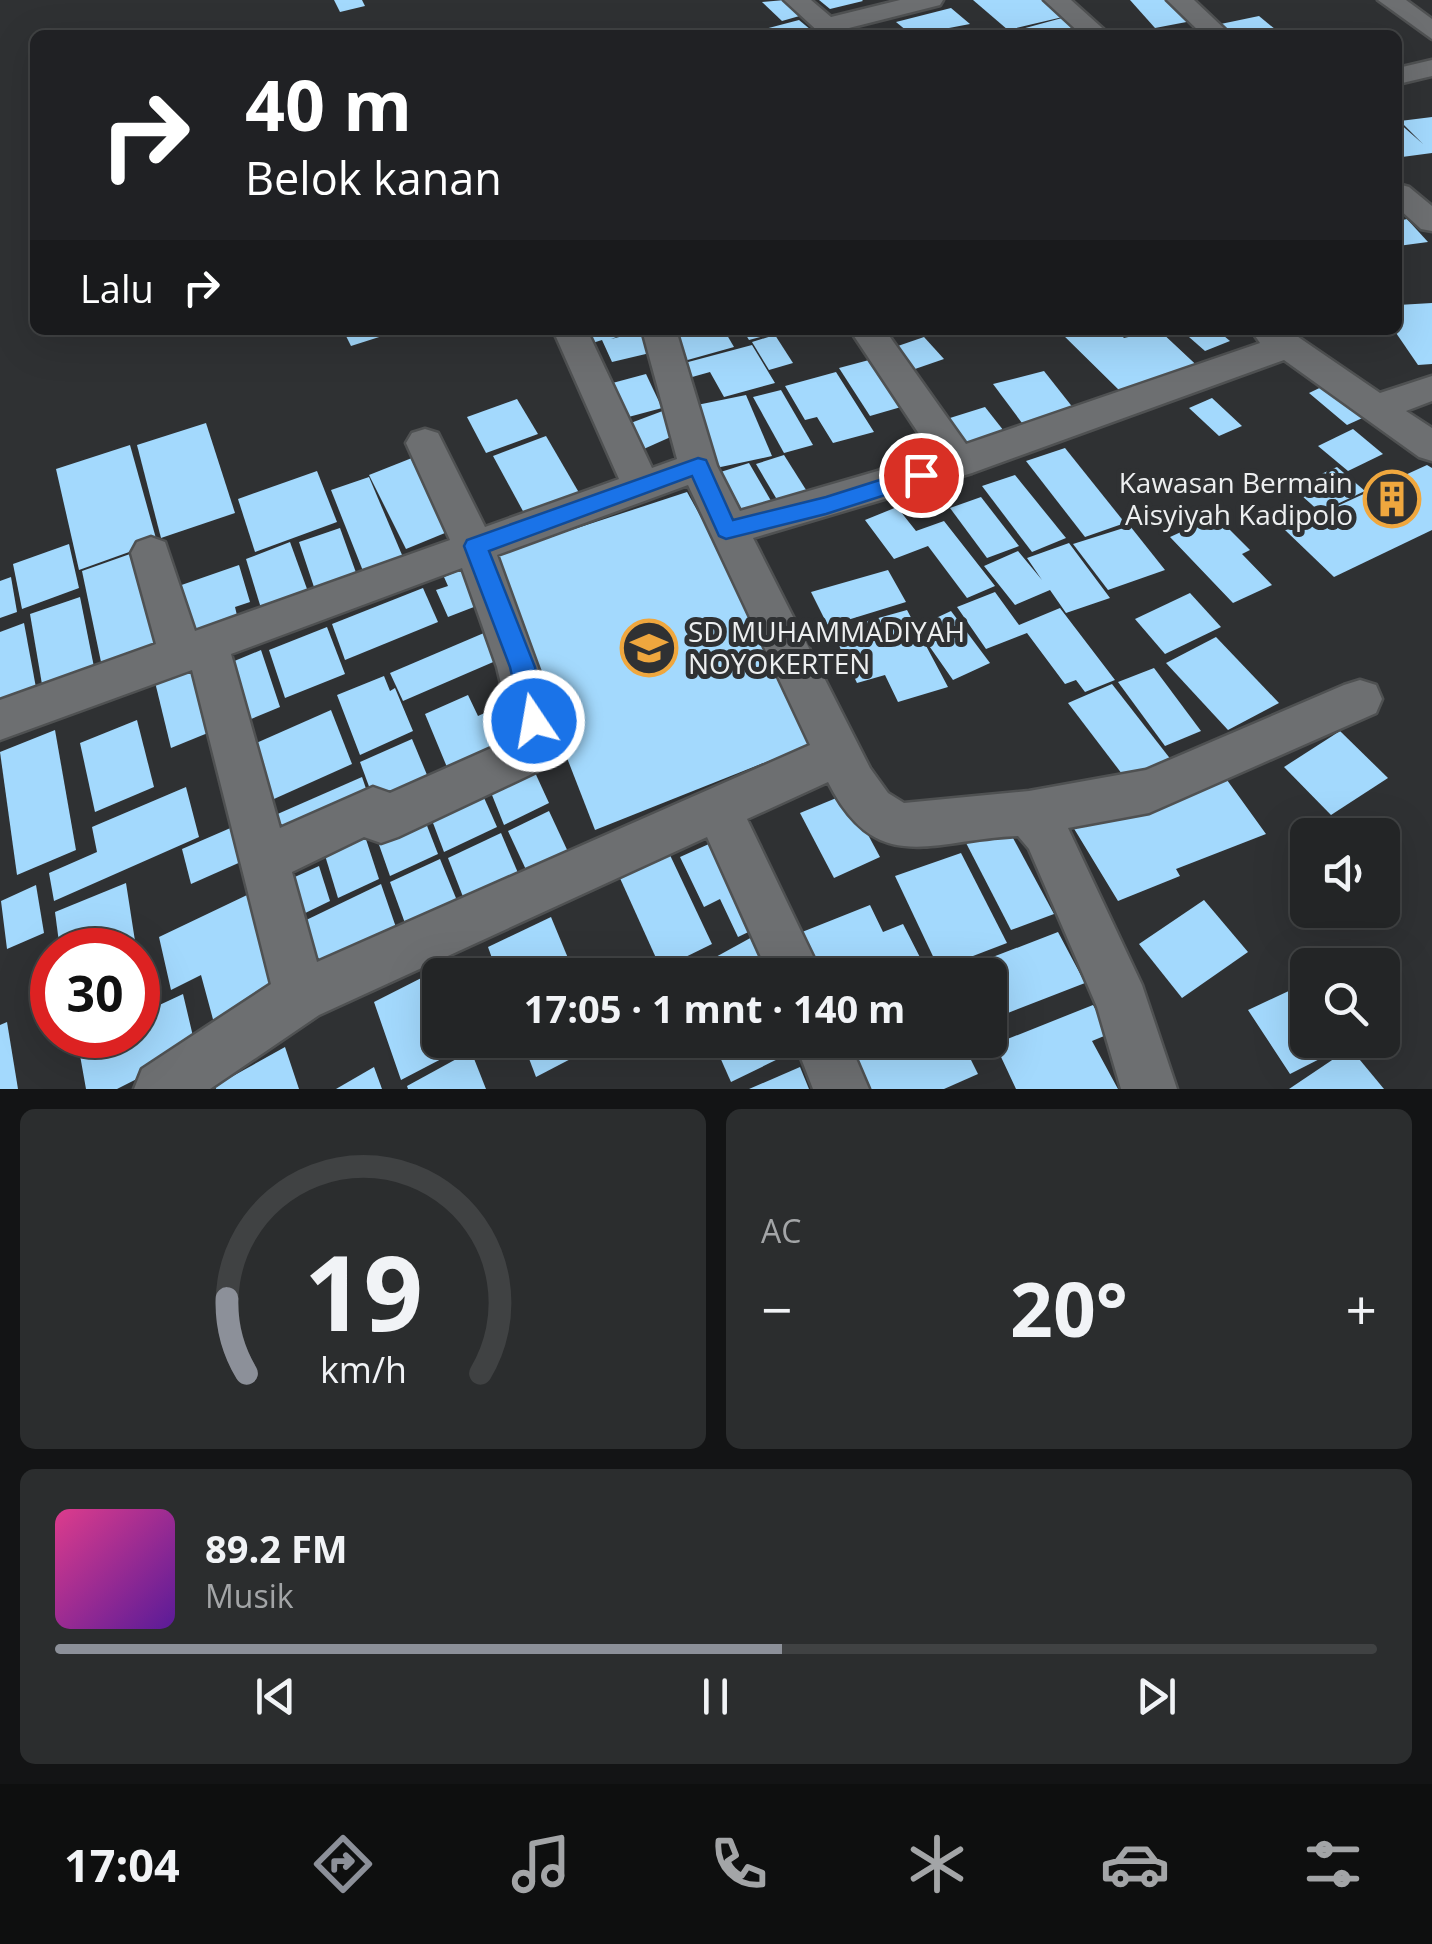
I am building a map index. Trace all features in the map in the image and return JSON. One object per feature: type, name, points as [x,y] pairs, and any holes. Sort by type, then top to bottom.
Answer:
[{"type":"street","points":[[796,0],[830,30],[931,0]]},
{"type":"street","points":[[1056,0],[1091,30]]},
{"type":"street","points":[[1179,0],[1212,30]]},
{"type":"street","points":[[1390,0],[1432,31]]},
{"type":"street","points":[[1402,75],[1432,68]]},
{"type":"street","points":[[1402,196],[1432,222]]},
{"type":"street","points":[[572,335],[640,486]]},
{"type":"street","points":[[660,335],[698,466],[726,530],[868,808],[897,828],[918,830],[996,812],[1029,813],[1149,791],[1360,699]]},
{"type":"street","points":[[869,335],[959,463]]},
{"type":"street","points":[[726,530],[826,506],[959,463],[1276,338],[1432,446]]},
{"type":"street","points":[[1378,407],[1432,388]]},
{"type":"street","points":[[264,860],[373,808],[381,820],[539,748],[522,667],[476,546],[425,443]]},
{"type":"street","points":[[0,720],[698,466]]},
{"type":"street","points":[[152,553],[194,650],[264,860],[300,996]]},
{"type":"street","points":[[162,1089],[300,996],[838,755]]},
{"type":"street","points":[[718,808],[788,958]]},
{"type":"street","points":[[1029,813],[1046,834],[1123,1004],[1150,1089]]},
{"type":"street","points":[[828,1058],[841,1089]]},
{"type":"building","points":[[334,0],[362,0],[365,6],[340,12]]},
{"type":"building","points":[[785,0],[803,15],[782,21],[762,2]]},
{"type":"building","points":[[819,0],[862,0],[863,1],[830,9]]},
{"type":"building","points":[[973,0],[1047,0],[1067,16],[1008,30]]},
{"type":"building","points":[[1130,0],[1174,0],[1197,20],[1155,28]]},
{"type":"building","points":[[951,8],[970,24],[938,30],[906,30],[896,22]]},
{"type":"building","points":[[1259,16],[1276,30],[1216,30],[1211,26]]},
{"type":"building","points":[[1062,18],[1078,30],[1018,30]]},
{"type":"building","points":[[799,20],[811,30],[761,30]]},
{"type":"building","points":[[1432,117],[1432,153],[1402,157],[1402,126],[1423,144],[1402,121]]},
{"type":"building","points":[[1407,219],[1428,242],[1402,245],[1402,220]]},
{"type":"building","points":[[1432,303],[1432,364],[1418,365],[1397,335],[1402,335],[1402,305]]},
{"type":"building","points":[[346,335],[385,335],[351,346]]},
{"type":"building","points":[[581,335],[622,335],[611,339],[641,335],[650,353],[612,362],[602,340],[586,345]]},
{"type":"building","points":[[671,335],[727,335],[734,347],[684,361]]},
{"type":"building","points":[[775,335],[793,363],[769,370],[752,342]]},
{"type":"building","points":[[1063,335],[1164,335],[1206,374],[1175,386],[1164,376],[1121,392]]},
{"type":"building","points":[[1187,335],[1223,335],[1230,341],[1205,351]]},
{"type":"building","points":[[924,337],[944,359],[915,369],[895,347]]},
{"type":"building","points":[[752,345],[775,383],[724,397],[710,372],[685,379],[677,365]]},
{"type":"building","points":[[869,360],[901,407],[870,416],[839,368]]},
{"type":"building","points":[[1044,371],[1074,409],[1022,423],[993,384]]},
{"type":"building","points":[[836,372],[874,432],[833,443],[817,417],[805,420],[785,386]]},
{"type":"building","points":[[646,374],[662,408],[621,419],[605,385]]},
{"type":"building","points":[[1330,383],[1369,415],[1347,425],[1309,393]]},
{"type":"building","points":[[781,390],[813,445],[784,453],[753,397]]},
{"type":"building","points":[[746,395],[772,456],[716,468],[692,406]]},
{"type":"building","points":[[1212,398],[1242,426],[1219,436],[1189,408]]},
{"type":"building","points":[[517,399],[538,434],[486,453],[467,417]]},
{"type":"building","points":[[985,407],[1011,440],[959,457],[934,423]]},
{"type":"building","points":[[668,409],[684,431],[637,452],[620,427]]},
{"type":"building","points":[[206,423],[235,513],[161,538],[137,445]]},
{"type":"building","points":[[1353,429],[1383,454],[1348,471],[1318,446]]},
{"type":"building","points":[[546,436],[585,503],[530,524],[493,456]]},
{"type":"building","points":[[130,445],[157,542],[79,570],[56,469]]},
{"type":"building","points":[[1065,448],[1125,523],[1085,537],[1026,461]]},
{"type":"building","points":[[422,454],[462,526],[406,549],[369,475]]},
{"type":"building","points":[[784,455],[808,493],[779,503],[756,464]]},
{"type":"building","points":[[749,463],[774,506],[732,520],[708,476]]},
{"type":"building","name":"Kawasan Bermain Aisyiyah Kadipolo","points":[[1427,465],[1432,468],[1432,530],[1334,577],[1285,530]]},
{"type":"building","points":[[1337,467],[1365,491],[1320,512],[1292,487]]},
{"type":"building","points":[[317,471],[337,522],[255,552],[238,499]]},
{"type":"building","points":[[1015,475],[1066,538],[1032,552],[982,486]]},
{"type":"building","points":[[369,477],[405,562],[365,576],[331,490]]},
{"type":"building","name":"SD MUHAMMADIYAH NOYOKERTEN","points":[[687,492],[824,739],[595,830],[489,557]]},
{"type":"building","points":[[981,497],[1019,546],[987,558],[950,508]]},
{"type":"building","points":[[897,507],[916,531],[944,521],[995,586],[967,598],[928,546],[894,559],[865,520]]},
{"type":"building","points":[[1216,516],[1250,550],[1242,554],[1272,585],[1233,603],[1170,537]]},
{"type":"building","points":[[1130,526],[1165,570],[1108,590],[1073,544]]},
{"type":"building","points":[[340,528],[359,581],[317,596],[299,542]]},
{"type":"building","points":[[290,542],[311,600],[264,618],[246,559]]},
{"type":"building","points":[[1069,543],[1110,598],[1066,613],[1050,590],[1015,605],[984,566],[1018,551],[1042,580],[1027,558]]},
{"type":"building","points":[[69,544],[79,588],[22,609],[13,564]]},
{"type":"building","points":[[147,548],[175,654],[105,681],[82,571]]},
{"type":"building","points":[[476,564],[492,600],[448,617],[436,590],[448,586],[444,577]]},
{"type":"building","points":[[239,565],[250,602],[235,607],[240,628],[184,648],[170,589]]},
{"type":"building","points":[[888,570],[906,602],[828,626],[811,592]]},
{"type":"building","points":[[11,577],[17,612],[0,618],[0,581]]},
{"type":"building","points":[[423,588],[438,622],[345,660],[332,624]]},
{"type":"building","points":[[995,592],[1019,625],[1060,608],[1115,680],[1085,692],[1076,680],[1065,684],[1027,633],[986,649],[957,607]]},
{"type":"building","points":[[1190,593],[1221,627],[1165,654],[1135,619]]},
{"type":"building","points":[[80,597],[96,677],[44,696],[30,614]]},
{"type":"building","points":[[907,610],[948,687],[898,702],[885,675],[857,683],[832,631]]},
{"type":"building","points":[[951,611],[990,663],[953,680],[925,640],[930,638],[921,625]]},
{"type":"building","points":[[24,623],[37,693],[0,707],[0,632]]},
{"type":"building","points":[[327,627],[345,674],[285,698],[269,650]]},
{"type":"building","points":[[498,627],[512,654],[403,701],[390,673]]},
{"type":"building","points":[[1216,637],[1279,703],[1228,730],[1166,663]]},
{"type":"building","points":[[261,650],[280,707],[239,724],[220,667]]},
{"type":"building","points":[[203,664],[220,728],[171,748],[155,682]]},
{"type":"building","points":[[1154,668],[1201,731],[1165,746],[1118,682]]},
{"type":"building","points":[[384,676],[390,691],[395,688],[413,731],[360,755],[337,695]]},
{"type":"building","points":[[1112,684],[1179,770],[1135,791],[1068,703]]},
{"type":"building","points":[[468,695],[478,716],[489,711],[493,718],[515,709],[533,749],[454,784],[425,714]]},
{"type":"building","points":[[331,710],[352,764],[265,803],[247,747]]},
{"type":"building","points":[[137,720],[154,787],[95,812],[80,743]]},
{"type":"building","points":[[55,730],[76,850],[17,875],[0,752]]},
{"type":"building","points":[[1340,731],[1388,778],[1331,815],[1284,767]]},
{"type":"building","points":[[412,739],[435,794],[381,819],[360,762]]},
{"type":"building","points":[[532,766],[549,803],[504,825],[488,785]]},
{"type":"building","points":[[362,777],[372,806],[282,847],[273,816]]},
{"type":"building","points":[[1227,780],[1266,834],[1176,869],[1180,876],[1118,901],[1070,822],[1140,813]]},
{"type":"building","points":[[186,787],[199,837],[54,901],[49,873],[97,852],[92,827]]},
{"type":"building","points":[[481,791],[497,827],[444,852],[430,815]]},
{"type":"building","points":[[846,794],[880,857],[834,878],[800,813]]},
{"type":"building","points":[[549,811],[569,854],[528,874],[508,831]]},
{"type":"building","points":[[424,818],[438,854],[390,876],[377,839]]},
{"type":"building","points":[[360,821],[379,879],[338,898],[320,839]]},
{"type":"building","points":[[242,823],[252,857],[191,884],[182,849]]},
{"type":"building","points":[[1006,825],[1054,914],[1011,930],[964,839]]},
{"type":"building","points":[[501,833],[521,880],[467,907],[448,858]]},
{"type":"building","points":[[720,839],[763,925],[738,937],[720,899],[704,907],[680,857]]},
{"type":"building","points":[[669,853],[712,944],[683,958],[656,958],[619,876]]},
{"type":"building","points":[[961,853],[1007,943],[968,958],[934,958],[895,876]]},
{"type":"building","points":[[440,859],[460,908],[409,934],[390,882]]},
{"type":"building","points":[[319,866],[330,901],[297,917],[286,881]]},
{"type":"building","points":[[126,883],[133,928],[57,928],[55,912]]},
{"type":"building","points":[[381,884],[399,936],[317,976],[300,923]]},
{"type":"building","points":[[36,885],[43,928],[30,928],[30,939],[7,949],[1,901]]},
{"type":"building","points":[[262,888],[290,984],[214,1023],[201,975],[171,990],[160,937]]},
{"type":"building","points":[[1204,900],[1248,952],[1182,998],[1139,944]]},
{"type":"building","points":[[870,905],[883,932],[903,924],[920,958],[796,958],[787,938]]},
{"type":"building","points":[[551,917],[568,958],[492,958],[488,947]]},
{"type":"building","points":[[765,930],[781,958],[714,958]]},
{"type":"building","points":[[1058,932],[1085,983],[1007,1013],[1007,958],[990,958]]},
{"type":"building","points":[[422,978],[422,1058],[443,1058],[401,1080],[374,1002]]},
{"type":"building","points":[[1290,990],[1290,1058],[1322,1058],[1290,1074],[1248,1010]]},
{"type":"building","points":[[183,994],[196,1049],[117,1089],[86,1089],[80,1058],[160,1058],[160,1005]]},
{"type":"building","points":[[1093,1005],[1109,1034],[1092,1041],[1118,1089],[1016,1089],[1002,1058],[1007,1058],[1007,1039]]},
{"type":"building","points":[[7,1022],[18,1089],[0,1089],[0,1025]]},
{"type":"building","points":[[285,1047],[299,1089],[216,1089],[215,1086]]},
{"type":"building","points":[[458,1058],[474,1058],[486,1089],[408,1089],[407,1086]]},
{"type":"building","points":[[529,1058],[572,1058],[536,1077]]},
{"type":"building","points":[[720,1058],[780,1058],[731,1082]]},
{"type":"building","points":[[838,1058],[970,1058],[978,1074],[944,1089],[852,1089]]},
{"type":"building","points":[[1335,1058],[1358,1058],[1384,1089],[1289,1089]]},
{"type":"building","points":[[374,1067],[382,1089],[336,1089]]},
{"type":"building","points":[[800,1067],[809,1089],[749,1089]]},
{"type":"place","name":"Kawasan Bermain Aisyiyah Kadipolo","points":[[1392,499]]},
{"type":"place","name":"SD MUHAMMADIYAH NOYOKERTEN","points":[[649,648]]},
{"type":"route","points":[[534,721],[522,667],[476,546],[698,466],[726,530],[826,506],[921,475]]}]
